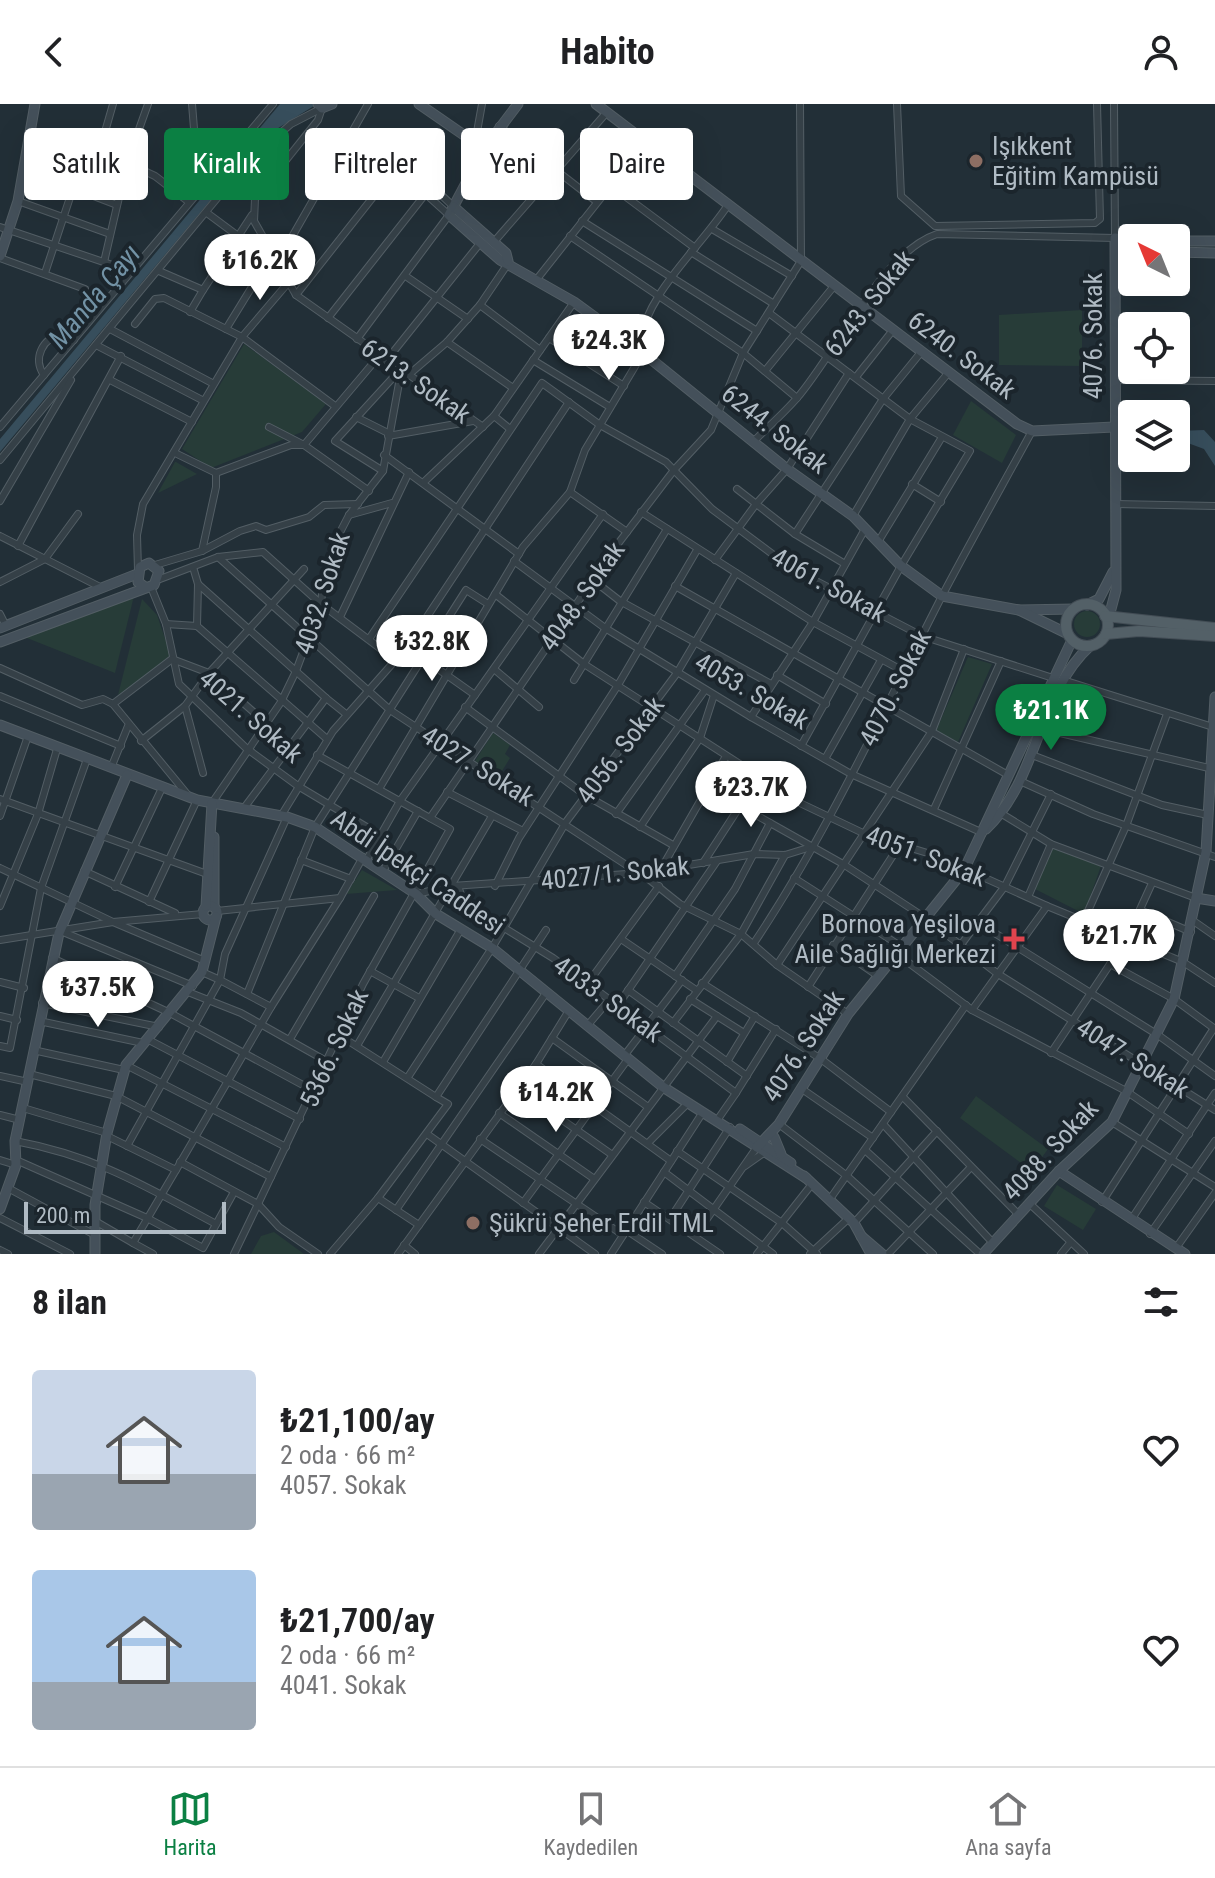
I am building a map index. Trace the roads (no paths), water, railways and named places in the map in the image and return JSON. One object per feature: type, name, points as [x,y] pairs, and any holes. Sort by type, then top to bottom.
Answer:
[{"type":"main road","points":[[1106,634],[1105,616],[1098,608],[1087,605],[1074,609],[1067,620],[1070,637],[1090,646],[1106,634],[1139,631],[1215,636]]},
{"type":"main road","points":[[1105,616],[1215,628]]},
{"type":"street","points":[[31,128],[35,104]]},
{"type":"street","points":[[106,128],[113,104]]},
{"type":"street","points":[[139,128],[148,104]]},
{"type":"street","points":[[192,104],[194,128]]},
{"type":"street","points":[[252,128],[273,104]]},
{"type":"street","points":[[226,329],[273,260],[368,104]]},
{"type":"street","points":[[419,104],[461,133]]},
{"type":"street","points":[[480,128],[482,104]]},
{"type":"street","points":[[502,128],[499,126],[518,104]]},
{"type":"street","name":"6240. Sokak","points":[[596,104],[627,128]]},
{"type":"street","points":[[800,104],[801,261]]},
{"type":"street","points":[[897,104],[901,196],[928,223],[941,226],[1095,223],[1100,219],[1097,104]]},
{"type":"street","name":"4076. Sokak","points":[[1105,616],[1111,609],[1116,590],[1114,104]]},
{"type":"street","points":[[0,460],[222,192],[270,140],[323,105]]},
{"type":"street","points":[[190,312],[252,215],[255,199],[318,120],[323,105]]},
{"type":"street","points":[[564,162],[607,112]]},
{"type":"street","points":[[24,164],[18,201],[5,229],[0,257],[85,289]]},
{"type":"street","points":[[0,427],[189,202],[148,173]]},
{"type":"street","points":[[537,279],[597,202],[564,177]]},
{"type":"street","name":"6240. Sokak","points":[[693,178],[1017,424],[1032,431],[1114,427]]},
{"type":"street","points":[[357,339],[407,277],[452,211],[461,189]]},
{"type":"street","points":[[45,273],[70,200]]},
{"type":"street","points":[[104,200],[117,205]]},
{"type":"street","points":[[104,262],[118,200]]},
{"type":"street","points":[[296,295],[344,239],[372,200]]},
{"type":"street","points":[[328,318],[420,200]]},
{"type":"street","name":"6244. Sokak","points":[[436,200],[506,253],[509,261]]},
{"type":"street","name":"6244. Sokak","points":[[443,200],[500,260],[509,261],[574,302],[640,350],[787,469],[853,516],[901,566],[942,596],[1019,610],[1074,609]]},
{"type":"street","points":[[493,243],[531,200]]},
{"type":"street","points":[[629,200],[693,250],[774,304]]},
{"type":"street","points":[[18,201],[110,234]]},
{"type":"street","points":[[379,789],[514,561],[570,492],[585,450],[624,386],[640,350],[645,317],[657,295],[728,205]]},
{"type":"street","points":[[207,213],[273,260]]},
{"type":"street","name":"6213. Sokak","points":[[252,215],[273,260],[296,295],[483,427]]},
{"type":"street","points":[[582,221],[668,278],[757,331]]},
{"type":"street","points":[[5,229],[133,272]]},
{"type":"street","points":[[712,229],[792,276]]},
{"type":"street","name":"6243. Sokak","points":[[753,442],[797,398],[895,262],[920,240],[937,234],[1115,238]]},
{"type":"street","points":[[570,236],[743,353],[797,398]]},
{"type":"street","points":[[1190,241],[1215,241]]},
{"type":"street","points":[[304,445],[335,406],[383,359],[481,242]]},
{"type":"street","points":[[1190,252],[1215,253]]},
{"type":"street","points":[[403,373],[394,398],[383,471],[335,441],[403,373],[447,342],[480,305],[509,261]]},
{"type":"street","name":"4048. Sokak","points":[[430,818],[516,688],[552,642],[641,512],[711,430],[743,353],[801,261]]},
{"type":"street","points":[[159,271],[203,290]]},
{"type":"street","points":[[407,277],[468,319]]},
{"type":"street","points":[[137,572],[137,535],[143,504],[242,337],[288,283]]},
{"type":"street","points":[[765,371],[834,286]]},
{"type":"street","points":[[135,324],[160,297],[242,337],[335,406]]},
{"type":"street","points":[[424,482],[494,416],[574,302]]},
{"type":"street","points":[[480,305],[540,350]]},
{"type":"street","points":[[769,313],[910,419],[970,451],[901,566],[801,746]]},
{"type":"street","points":[[110,329],[212,383]]},
{"type":"street","points":[[715,560],[756,504],[787,469],[853,375],[893,330]]},
{"type":"street","points":[[44,375],[38,365],[39,353],[47,342],[62,334],[74,340]]},
{"type":"street","points":[[549,338],[624,386]]},
{"type":"street","points":[[447,342],[513,388]]},
{"type":"street","points":[[96,345],[202,400]]},
{"type":"street","points":[[795,534],[883,399],[922,351]]},
{"type":"street","points":[[18,546],[121,356]]},
{"type":"street","points":[[533,360],[610,407]]},
{"type":"street","points":[[0,501],[82,361]]},
{"type":"street","points":[[853,516],[910,419],[949,372]]},
{"type":"street","points":[[110,380],[192,422]]},
{"type":"street","points":[[1115,380],[1215,381]]},
{"type":"street","name":"4061. Sokak","points":[[510,429],[542,383],[600,425],[674,470],[738,530],[791,568],[831,591],[922,636],[1213,727]]},
{"type":"street","points":[[127,1146],[210,1002],[220,980],[225,954],[298,786],[346,714],[407,647],[569,402]]},
{"type":"street","points":[[369,639],[510,429],[494,416]]},
{"type":"street","points":[[356,417],[388,434],[473,421]]},
{"type":"street","points":[[269,427],[304,445],[369,491]]},
{"type":"street","name":"4070. Sokak","points":[[754,943],[794,878],[888,707],[942,596],[1032,431]]},
{"type":"street","points":[[878,542],[942,437]]},
{"type":"street","points":[[175,453],[216,473],[291,445],[304,445]]},
{"type":"street","points":[[384,455],[519,554]]},
{"type":"street","name":"4032. Sokak","points":[[212,804],[246,748],[281,702],[321,604],[324,574],[334,544],[349,515],[383,471]]},
{"type":"street","points":[[340,617],[409,472]]},
{"type":"street","points":[[202,551],[216,487],[216,473]]},
{"type":"street","points":[[912,484],[941,502]]},
{"type":"street","points":[[737,489],[795,534],[845,564]]},
{"type":"street","points":[[570,492],[627,532]]},
{"type":"street","points":[[349,515],[392,503]]},
{"type":"street","points":[[0,614],[3,627],[102,588],[137,572],[143,565],[155,565],[202,551],[240,531],[256,526],[266,530],[309,517],[324,505],[358,504]]},
{"type":"street","points":[[1115,504],[1215,506]]},
{"type":"street","points":[[641,512],[813,622],[905,672]]},
{"type":"street","points":[[0,582],[45,559],[78,514]]},
{"type":"street","points":[[133,1243],[271,1007],[400,801],[603,514]]},
{"type":"street","points":[[574,680],[667,529]]},
{"type":"street","points":[[751,717],[813,622],[865,529]]},
{"type":"street","points":[[0,536],[102,588]]},
{"type":"street","points":[[495,886],[523,831],[618,685],[697,550]]},
{"type":"street","points":[[0,642],[218,557],[259,551],[321,604],[397,661]]},
{"type":"street","name":"4027. Sokak","points":[[218,557],[388,708],[566,822],[687,907],[741,934],[777,965],[848,1014]]},
{"type":"street","name":"4053. Sokak","points":[[514,561],[605,628],[801,746],[851,774],[984,832]]},
{"type":"street","name":"4021. Sokak","points":[[155,565],[153,584],[166,624],[179,684],[246,748],[298,786],[380,835]]},
{"type":"street","points":[[193,567],[198,584],[197,626]]},
{"type":"street","points":[[141,741],[185,706],[190,695],[209,673],[304,569]]},
{"type":"street","points":[[1087,605],[1099,599],[1114,569]]},
{"type":"street","name":"4021. Sokak","points":[[137,572],[138,582],[153,584]]},
{"type":"street","name":"4056. Sokak","points":[[408,1077],[492,948],[566,822],[677,673],[736,573]]},
{"type":"street","points":[[593,580],[620,601],[771,684]]},
{"type":"street","points":[[198,584],[346,714]]},
{"type":"street","points":[[675,586],[1008,775]]},
{"type":"street","points":[[247,994],[315,827],[388,708],[466,590],[488,604]]},
{"type":"street","points":[[1116,590],[1120,610],[1130,620]]},
{"type":"street","name":"4051. Sokak","points":[[495,594],[552,642],[584,664],[726,756],[827,815],[865,834],[934,855],[1183,962],[1215,983]]},
{"type":"street","name":"6244. Sokak","points":[[1019,610],[1070,637]]},
{"type":"street","points":[[166,624],[197,626],[327,739]]},
{"type":"street","name":"4076. Sokak","points":[[984,832],[1002,814],[1032,755],[1043,729],[1070,637]]},
{"type":"street","name":"4076. Sokak","points":[[749,1138],[767,1142],[848,1014],[964,870],[1008,775],[1058,679],[1090,646]]},
{"type":"street","points":[[407,647],[475,695]]},
{"type":"street","points":[[777,965],[932,731],[964,649]]},
{"type":"street","points":[[113,704],[172,659],[209,673],[265,722]]},
{"type":"street","points":[[825,759],[881,660]]},
{"type":"street","points":[[934,809],[1001,661]]},
{"type":"street","points":[[0,668],[82,705],[103,699],[113,704],[128,726],[193,798],[169,863],[149,902]]},
{"type":"street","points":[[494,669],[539,707]]},
{"type":"street","points":[[777,675],[826,704]]},
{"type":"street","points":[[616,814],[705,690]]},
{"type":"street","points":[[640,827],[700,738],[714,695]]},
{"type":"street","points":[[0,696],[121,746]]},
{"type":"street","name":"4088. Sokak","points":[[988,1251],[1059,1171],[1112,1122],[1174,999],[1196,898],[1210,855],[1208,815],[1215,697]]},
{"type":"street","points":[[244,808],[305,721],[326,698]]},
{"type":"street","points":[[185,706],[203,773]]},
{"type":"street","points":[[465,707],[585,795],[673,845]]},
{"type":"street","points":[[1084,920],[1126,826],[1167,714]]},
{"type":"street","name":"Abdi İpekçi Caddesi","points":[[0,725],[162,788],[212,804],[284,816],[315,827],[416,894],[436,914],[492,948],[663,1087],[749,1138],[767,1142],[781,1159],[852,1221],[871,1254]]},
{"type":"street","points":[[111,768],[128,726]]},
{"type":"street","points":[[1043,729],[1211,773]]},
{"type":"street","points":[[0,816],[3,800],[28,736]]},
{"type":"street","points":[[0,906],[38,814],[57,749]]},
{"type":"street","points":[[317,755],[450,829],[416,894]]},
{"type":"street","points":[[1032,755],[1137,796],[1208,815]]},
{"type":"street","points":[[661,869],[726,756]]},
{"type":"street","points":[[0,1046],[10,1048],[41,888],[87,759]]},
{"type":"street","points":[[0,1209],[16,1163],[15,1141],[52,958],[70,902],[127,775]]},
{"type":"street","points":[[1020,781],[1126,826],[1210,855]]},
{"type":"street","points":[[115,887],[162,788]]},
{"type":"street","points":[[447,792],[523,831]]},
{"type":"street","points":[[960,946],[1005,886],[1051,794]]},
{"type":"street","points":[[3,800],[169,863],[207,874]]},
{"type":"street","points":[[210,912],[207,874],[212,804]]},
{"type":"street","points":[[95,1254],[93,1220],[107,1135],[125,1068],[190,989],[204,966],[210,912],[212,804]]},
{"type":"street","name":"4047. Sokak","points":[[703,863],[740,806],[843,864],[924,917],[998,974],[1215,1110]]},
{"type":"street","points":[[383,871],[418,811]]},
{"type":"street","points":[[1002,814],[1051,844],[1110,864],[1152,883],[1215,901]]},
{"type":"street","points":[[358,1044],[455,886],[492,816]]},
{"type":"street","points":[[523,1203],[657,1012],[735,889],[770,823]]},
{"type":"street","points":[[1028,897],[1051,844]]},
{"type":"street","points":[[808,987],[899,846]]},
{"type":"street","name":"4027/1. Sokak","points":[[416,894],[455,886],[495,886],[639,872],[754,854],[785,855],[811,847]]},
{"type":"street","points":[[673,1023],[741,934],[785,855]]},
{"type":"street","points":[[301,860],[351,879]]},
{"type":"street","points":[[618,1005],[652,960],[717,861]]},
{"type":"street","points":[[0,868],[204,966],[220,980],[271,1007]]},
{"type":"street","points":[[84,871],[177,915]]},
{"type":"street","points":[[794,878],[853,915],[969,1007],[1126,1091],[1189,1134]]},
{"type":"street","points":[[1051,1053],[1126,940],[1152,883]]},
{"type":"street","name":"4033. Sokak","points":[[455,886],[464,903],[588,983],[736,1093]]},
{"type":"street","points":[[588,983],[659,886]]},
{"type":"street","name":"5366. Sokak","points":[[234,1254],[370,971],[416,894]]},
{"type":"street","points":[[290,1039],[374,896]]},
{"type":"street","points":[[0,940],[113,922],[340,898]]},
{"type":"street","points":[[830,1199],[891,1112],[969,1007],[1019,948],[1047,906]]},
{"type":"street","points":[[1140,910],[1191,932]]},
{"type":"street","points":[[1192,920],[1215,936]]},
{"type":"street","points":[[977,922],[1158,1035],[1215,1076]]},
{"type":"street","points":[[383,1062],[461,929]]},
{"type":"street","points":[[436,1097],[546,930]]},
{"type":"street","points":[[61,932],[190,989],[210,1002],[290,1039],[328,1062]]},
{"type":"street","points":[[621,939],[696,990]]},
{"type":"street","points":[[833,945],[878,976]]},
{"type":"street","points":[[52,958],[170,1013],[314,1091]]},
{"type":"street","points":[[1102,1202],[1214,1028],[1174,999],[1110,964]]},
{"type":"street","points":[[370,971],[419,998]]},
{"type":"street","points":[[0,982],[24,988]]},
{"type":"street","points":[[702,983],[821,1059],[891,1112]]},
{"type":"street","points":[[628,990],[747,1076]]},
{"type":"street","points":[[396,1210],[546,993]]},
{"type":"street","points":[[587,1026],[610,999]]},
{"type":"street","points":[[690,999],[744,1033]]},
{"type":"street","points":[[42,1003],[159,1027]]},
{"type":"street","points":[[398,1254],[536,1064],[568,1012]]},
{"type":"street","points":[[0,1016],[17,1020]]},
{"type":"street","points":[[539,1254],[717,1016]]},
{"type":"street","points":[[727,1062],[755,1016]]},
{"type":"street","points":[[39,1021],[145,1041],[300,1119]]},
{"type":"street","points":[[670,1219],[703,1169],[736,1093],[776,1029]]},
{"type":"street","points":[[330,1254],[378,1198],[448,1104],[358,1044],[339,1035]]},
{"type":"street","points":[[552,1038],[648,1107]]},
{"type":"street","points":[[33,1050],[125,1068],[213,1108],[286,1147]]},
{"type":"street","points":[[536,1064],[671,1161]]},
{"type":"street","points":[[0,1076],[28,1078],[116,1096],[271,1177]]},
{"type":"street","points":[[518,1089],[611,1154]]},
{"type":"street","points":[[802,1089],[873,1138]]},
{"type":"street","points":[[1131,1220],[1215,1093]]},
{"type":"street","points":[[903,1097],[1019,1215]]},
{"type":"street","points":[[648,1143],[688,1103]]},
{"type":"street","points":[[23,1108],[107,1135],[176,1170]]},
{"type":"street","points":[[611,1254],[703,1112]]},
{"type":"street","points":[[499,1113],[593,1178]]},
{"type":"street","points":[[0,1115],[20,1120]]},
{"type":"street","points":[[1059,1171],[1150,1234],[1182,1252],[1215,1190],[1112,1122]]},
{"type":"street","points":[[883,1124],[947,1190],[988,1251]]},
{"type":"street","points":[[677,1151],[782,1223],[813,1253],[876,1201],[937,1131]]},
{"type":"street","points":[[427,1134],[595,1254]]},
{"type":"street","points":[[745,1166],[752,1147],[749,1138]]},
{"type":"street","points":[[480,1139],[649,1250],[662,1254]]},
{"type":"street","points":[[15,1141],[64,1150],[104,1164],[216,1224]]},
{"type":"street","points":[[1150,1234],[1215,1141]]},
{"type":"street","points":[[750,1156],[767,1142]]},
{"type":"street","points":[[767,1142],[781,1159]]},
{"type":"street","points":[[695,1236],[745,1166],[767,1142]]},
{"type":"street","points":[[767,1142],[847,1176],[933,1254]]},
{"type":"street","points":[[865,1150],[930,1209],[988,1251]]},
{"type":"street","points":[[0,1160],[16,1163],[98,1195],[203,1248],[234,1192]]},
{"type":"street","points":[[180,1162],[258,1204],[279,1227],[318,1254]]},
{"type":"street","points":[[888,1254],[971,1167]]},
{"type":"street","points":[[664,1172],[773,1254]]},
{"type":"street","points":[[757,1254],[809,1181]]},
{"type":"street","points":[[8,1188],[93,1234]]},
{"type":"street","points":[[378,1198],[419,1225]]},
{"type":"street","points":[[644,1202],[720,1254]]},
{"type":"street","points":[[1030,1204],[1084,1254]]},
{"type":"street","points":[[0,1218],[70,1254]]},
{"type":"street","points":[[93,1220],[153,1254]]},
{"type":"street","name":"Abdi İpekçi Caddesi","points":[[861,1236],[882,1254]]},
{"type":"street","points":[[1061,1254],[1070,1243]]},
{"type":"street","points":[[404,1245],[415,1254]]},
{"type":"street","points":[[0,1250],[8,1254]]},
{"type":"water","points":[[280,104],[317,104],[278,128],[260,128]]},
{"type":"water","points":[[200,200],[211,200],[0,452],[0,439]]},
{"type":"water","points":[[1204,430],[1215,442],[1215,466],[1204,449],[1190,444],[1190,431]]},
{"type":"place","name":"Işıkkent Eğitim Kampüsü","points":[[976,161]]},
{"type":"place","name":"Bornova Yeşilova Aile Sağlığı Merkezi","points":[[1014,939]]},
{"type":"place","name":"Şükrü Şeher Erdil TML","points":[[473,1223]]},
{"type":"water label","name":"Manda Çayı","points":[[94,296]]}]
